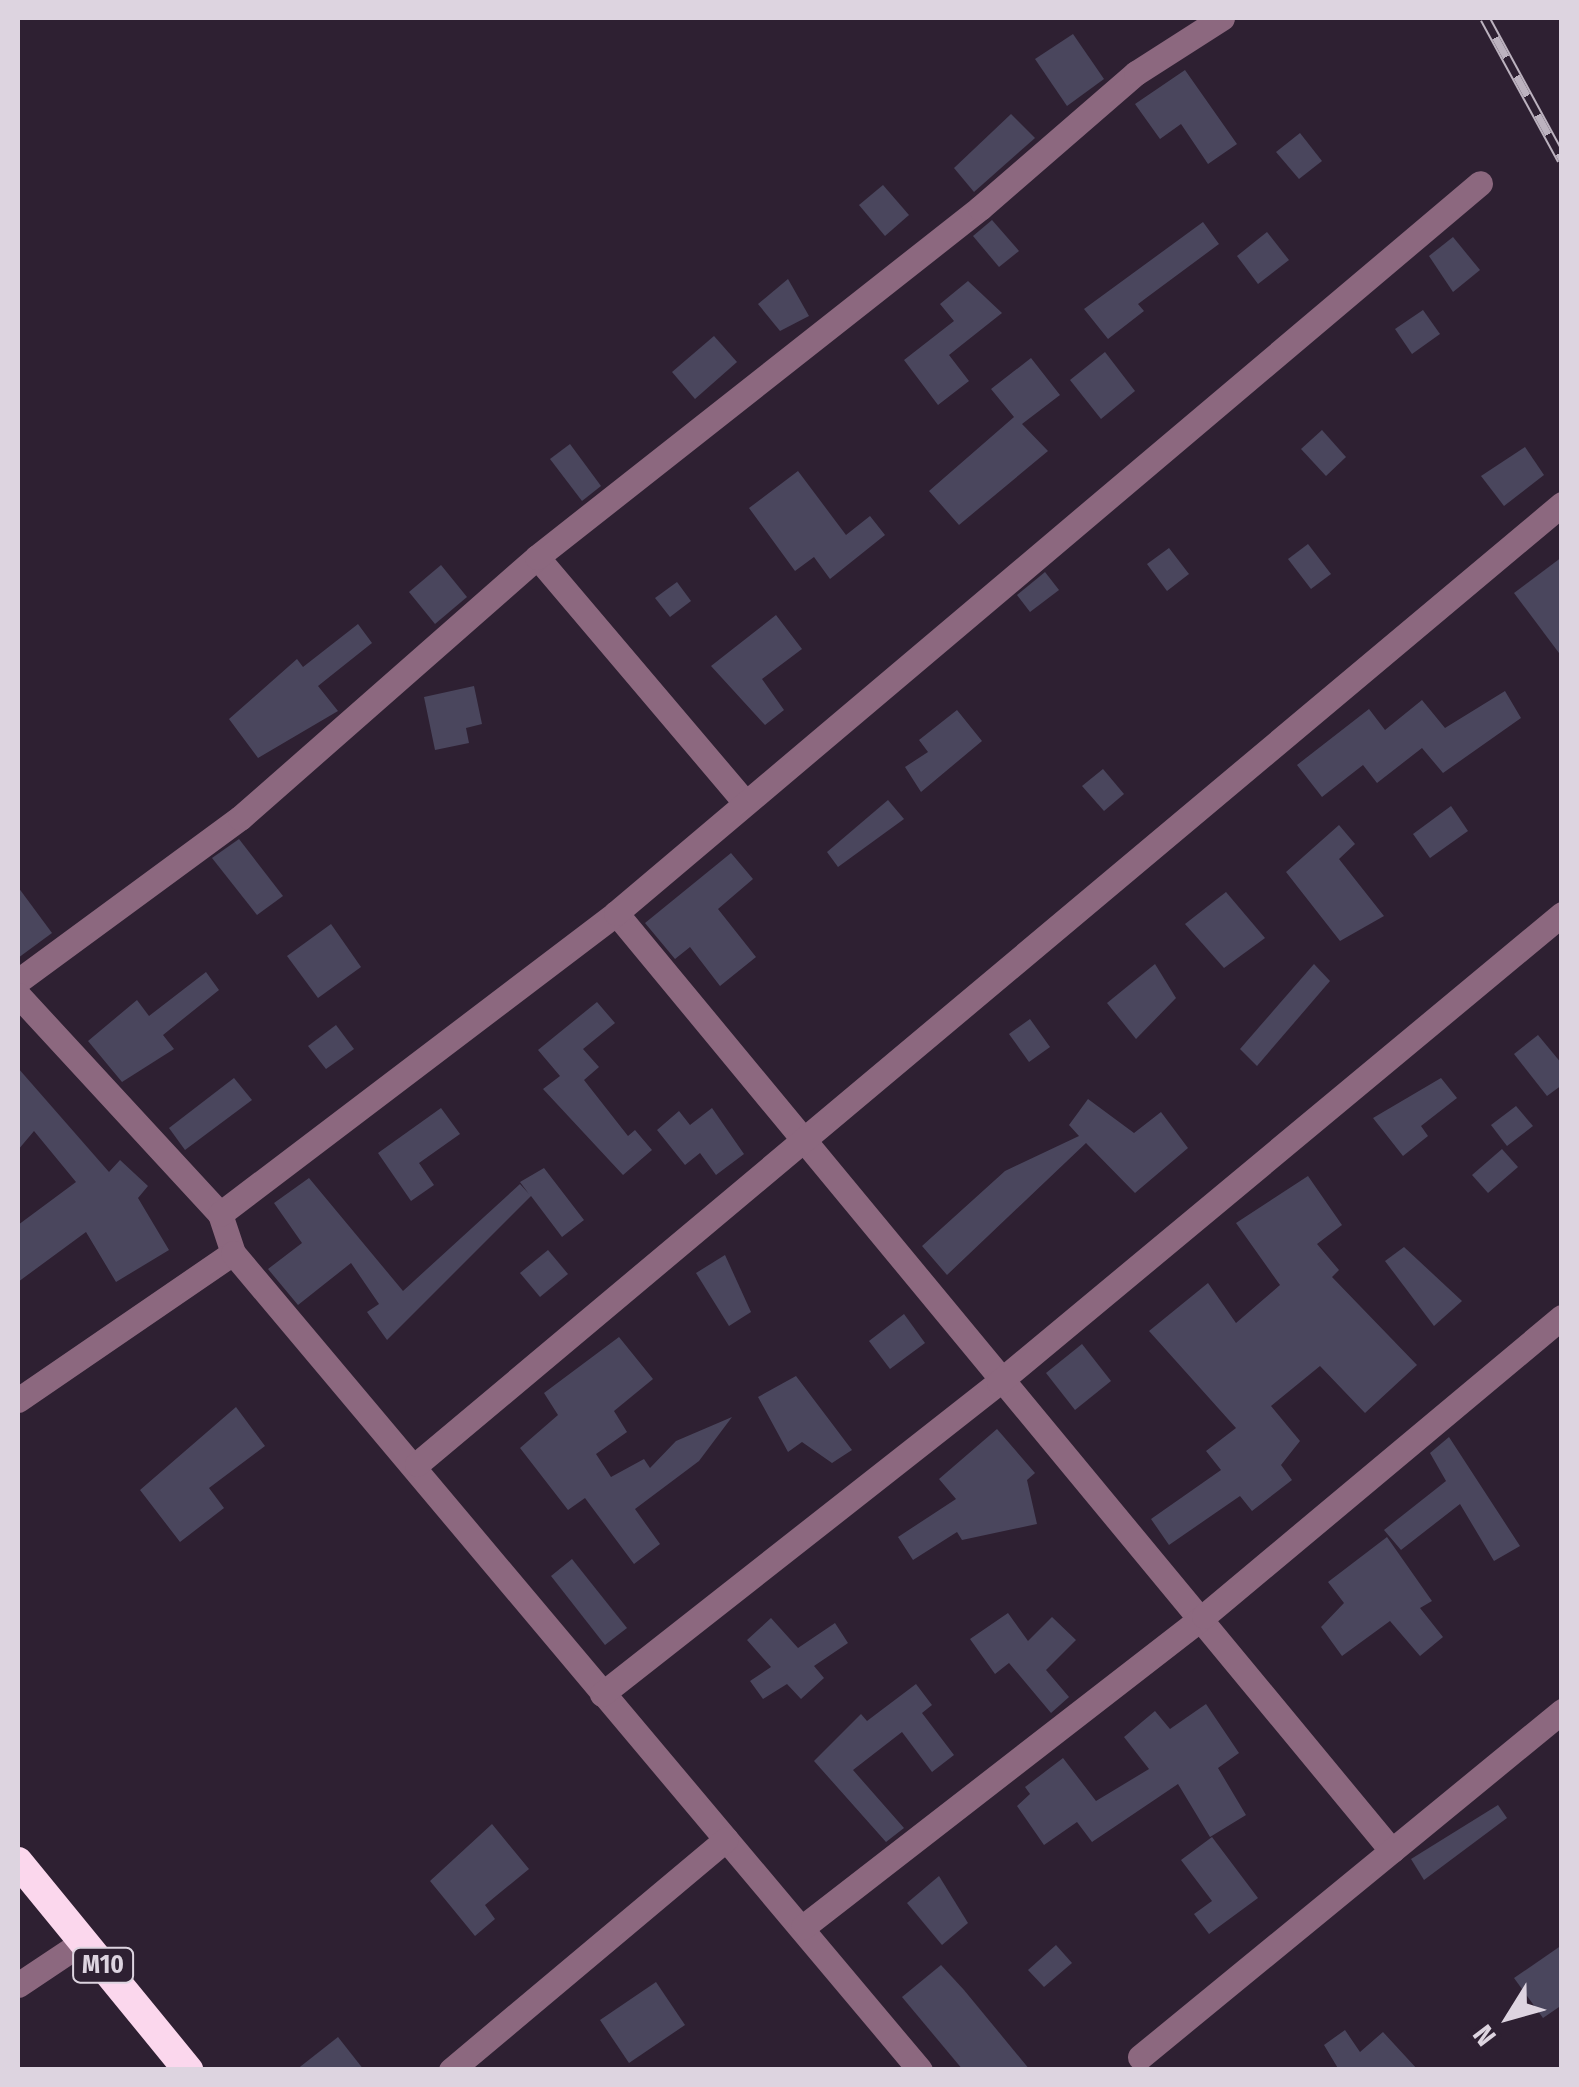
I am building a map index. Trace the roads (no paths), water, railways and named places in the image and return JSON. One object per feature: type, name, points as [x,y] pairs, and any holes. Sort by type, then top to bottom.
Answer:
[{"type":"highway","name":"M10","points":[[18,1862],[188,2070]]},
{"type":"street","points":[[18,981],[240,818],[538,557],[980,208],[1136,72],[1222,18]]},
{"type":"street","points":[[220,1214],[616,913],[1480,183]]},
{"type":"street","points":[[417,1464],[1562,504]]},
{"type":"street","points":[[538,557],[746,802]]},
{"type":"street","points":[[616,913],[807,1137],[1000,1382],[1204,1616],[1392,1851]]},
{"type":"street","points":[[602,1694],[1000,1382],[1562,914]]},
{"type":"street","points":[[18,995],[220,1214],[233,1252],[417,1464],[602,1694],[803,1927],[920,2070]]},
{"type":"street","points":[[18,1400],[233,1252]]},
{"type":"street","points":[[803,1927],[1204,1616],[1562,1317]]},
{"type":"street","points":[[1139,2065],[1562,1711]]},
{"type":"street","points":[[451,2070],[726,1839]]},
{"type":"street","points":[[18,1985],[84,1942]]},
{"type":"railway","points":[[1485,18],[1562,159]]}]
